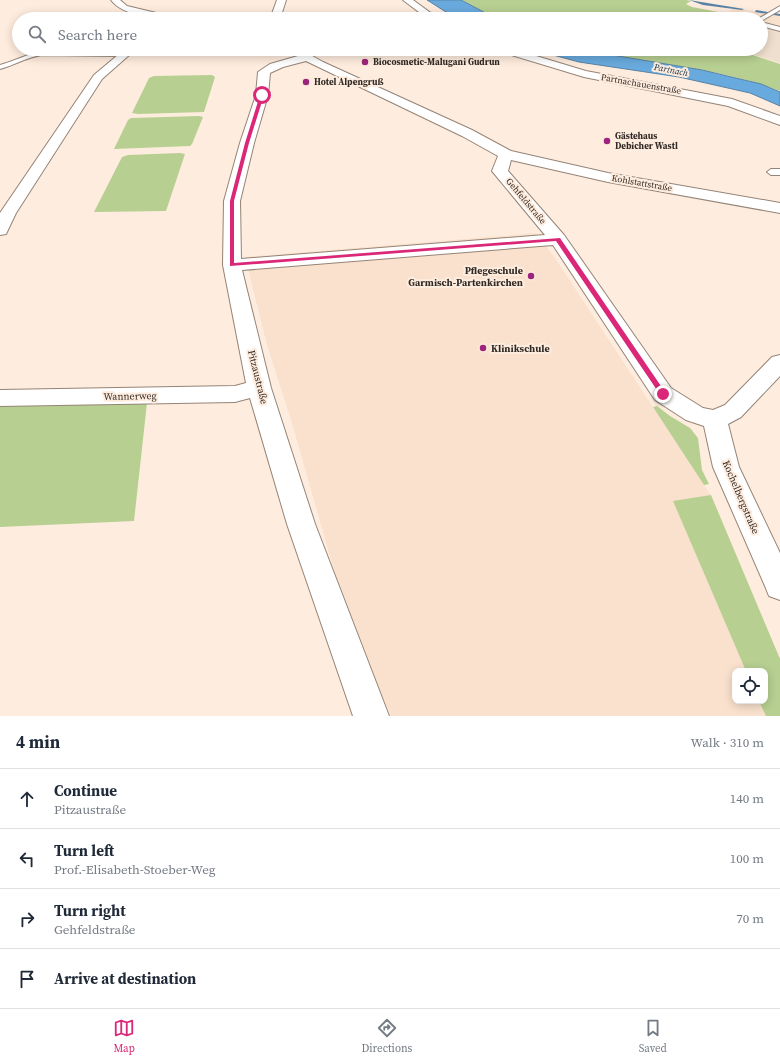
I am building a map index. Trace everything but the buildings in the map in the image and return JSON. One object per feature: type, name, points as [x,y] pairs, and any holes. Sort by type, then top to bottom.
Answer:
[{"type":"street","points":[[115,0],[124,8],[140,12]]},
{"type":"street","points":[[277,12],[282,0]]},
{"type":"street","points":[[407,0],[424,12]]},
{"type":"street","points":[[0,230],[4,213],[98,77],[123,56]]},
{"type":"street","name":"Pitzaustraße","points":[[295,56],[264,72],[262,95],[247,143],[232,201],[232,265],[260,388],[301,524],[371,716]]},
{"type":"street","points":[[303,56],[467,133],[506,154]]},
{"type":"street","name":"Partnachauenstraße","points":[[525,56],[584,74],[692,94],[732,104],[780,121]]},
{"type":"street","name":"Kohlstattstraße","points":[[506,154],[547,165],[616,179],[780,208]]},
{"type":"street","name":"Gehfeldstraße","points":[[506,154],[500,171],[558,239],[663,394],[695,414],[715,420]]},
{"type":"street","points":[[232,265],[558,239]]},
{"type":"street","points":[[715,420],[733,411],[780,362]]},
{"type":"street","name":"Wannerweg","points":[[0,398],[235,394],[260,388]]},
{"type":"street","name":"Kochelbergstraße","points":[[715,420],[726,467],[780,586]]},
{"type":"lane","points":[[768,15],[780,8]]},
{"type":"lane","points":[[768,26],[780,29]]},
{"type":"lane","points":[[769,33],[780,35]]},
{"type":"lane","points":[[0,67],[28,56]]},
{"type":"shaded area","points":[[734,8],[760,12],[729,12]]},
{"type":"shaded area","points":[[768,13],[780,15],[780,32],[768,29]]},
{"type":"shaded area","points":[[768,29],[780,32],[780,63],[758,56],[768,56]]},
{"type":"shaded area","points":[[536,233],[555,258],[710,494],[780,659],[780,716],[391,716],[347,616],[292,423],[267,345],[245,257]]},
{"type":"green space","points":[[461,0],[686,0],[691,1],[686,4],[692,7],[718,12],[484,12]]},
{"type":"green space","points":[[614,56],[756,56],[780,64],[780,91],[730,76]]},
{"type":"green space","points":[[212,75],[215,77],[204,112],[132,113],[149,78],[154,76]]},
{"type":"green space","points":[[203,117],[190,146],[114,149],[128,120],[131,118]]},
{"type":"green space","points":[[185,154],[166,211],[94,212],[122,157],[128,155]]},
{"type":"green space","points":[[147,403],[134,521],[0,527],[0,405]]},
{"type":"green space","points":[[657,406],[690,428],[698,438],[702,470],[709,484],[704,485],[653,407]]},
{"type":"green space","points":[[711,495],[780,659],[780,716],[766,716],[760,704],[768,704],[768,668],[745,668],[673,501]]},
{"type":"water","points":[[427,0],[461,0],[484,12],[446,12]]},
{"type":"water","name":"Partnach","points":[[557,56],[618,56],[702,70],[761,84],[780,92],[780,106],[750,93],[679,77],[579,62]]},
{"type":"waterway","points":[[691,0],[703,4],[742,9]]},
{"type":"waterway","points":[[756,11],[762,12]]},
{"type":"waterway","points":[[768,13],[780,15]]},
{"type":"place","name":"Biocosmetic-Malugani Gudrun","points":[[365,62]]},
{"type":"place","name":"Hotel Alpengruß","points":[[306,82]]},
{"type":"place","name":"Gästehaus Debicher Wastl","points":[[607,141]]},
{"type":"place","name":"Pflegeschule Garmisch-Partenkirchen","points":[[531,276]]},
{"type":"place","name":"Klinikschule","points":[[483,348]]},
{"type":"route","points":[[262,95],[247,143],[232,201],[232,265],[558,239],[663,394]]}]
